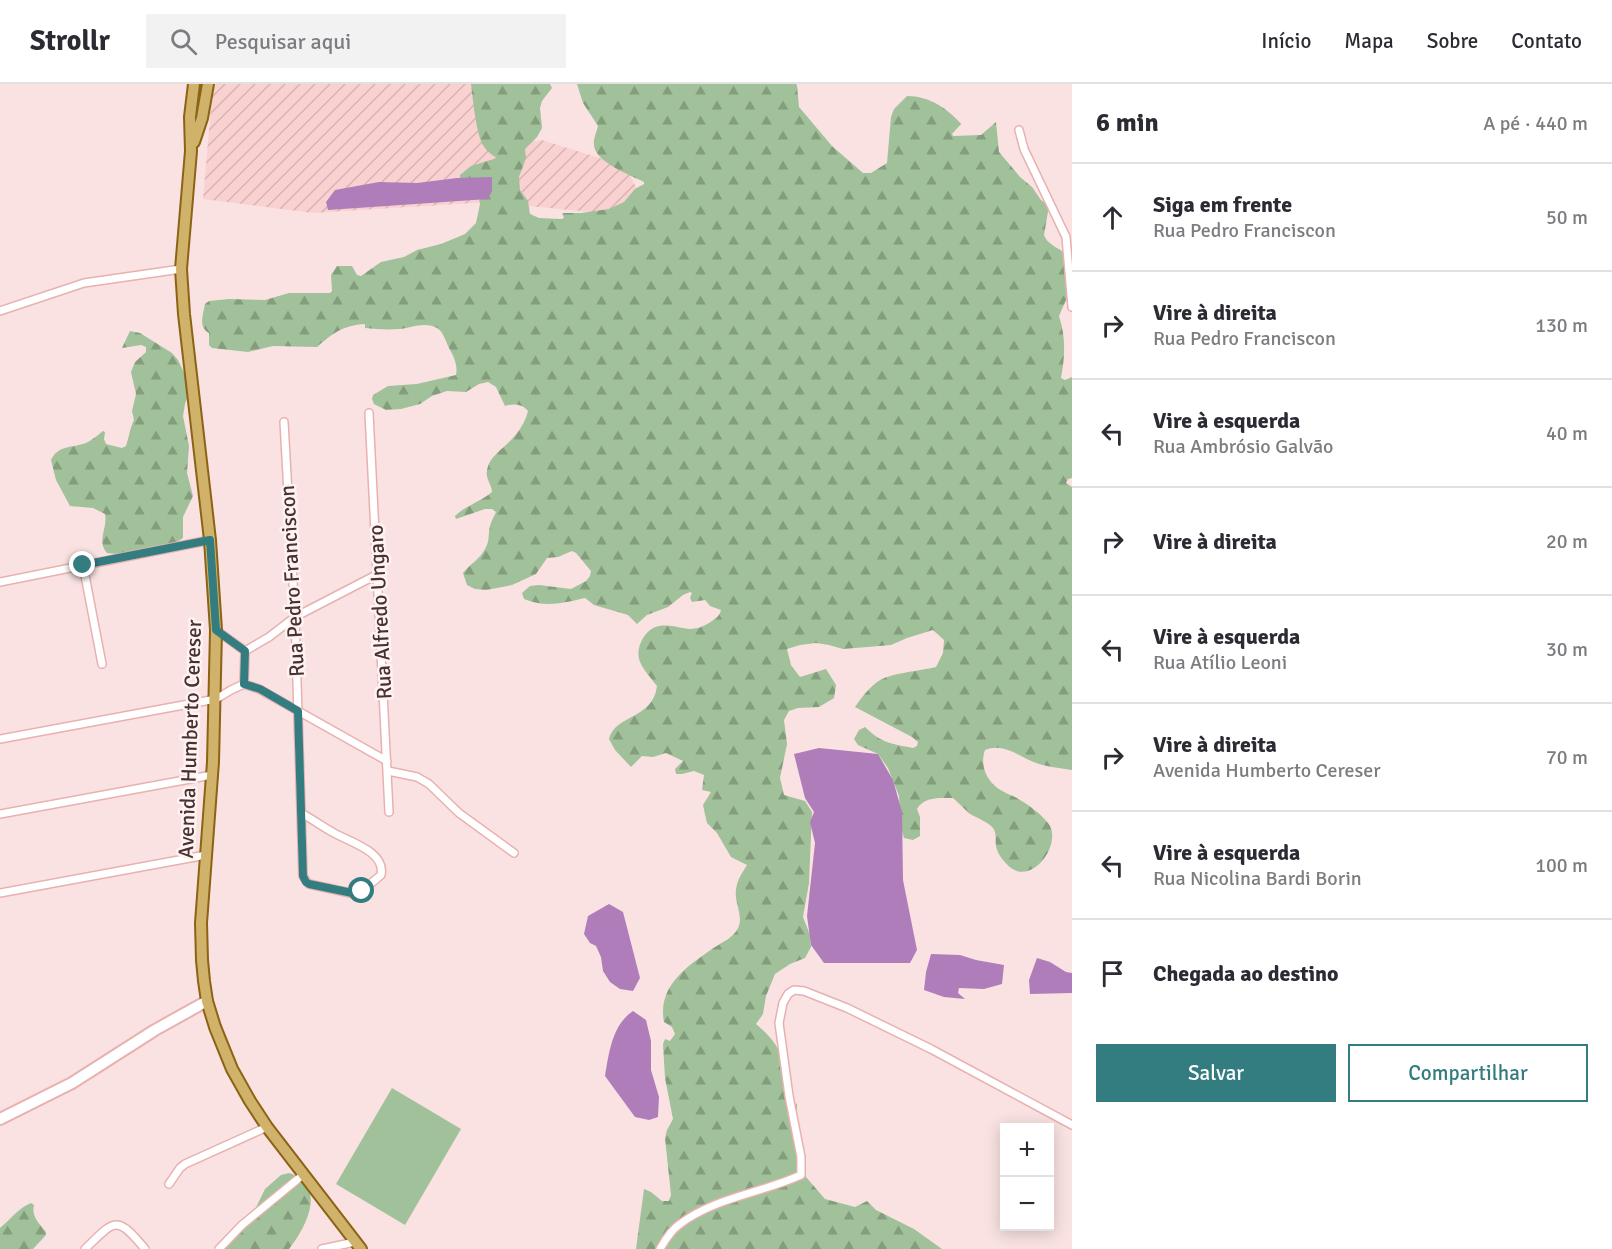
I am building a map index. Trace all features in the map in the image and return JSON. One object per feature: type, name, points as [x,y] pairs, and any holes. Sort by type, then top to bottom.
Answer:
[{"type":"main road","name":"Avenida Humberto Cereser","points":[[194,84],[181,269],[184,314],[210,540],[216,630],[216,699],[201,923],[204,981],[215,1027],[232,1069],[250,1101],[267,1127],[358,1245]]},
{"type":"main road","name":"Avenida Humberto Cereser","points":[[191,151],[202,118],[208,84]]},
{"type":"main road","points":[[0,1119],[72,1083],[155,1030],[207,1001]]},
{"type":"street","points":[[1019,130],[1024,149],[1066,237],[1072,307]]},
{"type":"street","points":[[0,311],[84,283],[181,269]]},
{"type":"street","name":"Rua Alfredo Ungaro","points":[[369,413],[389,812]]},
{"type":"street","name":"Rua Pedro Franciscon","points":[[284,422],[295,617],[298,711],[301,813],[303,876],[306,882],[355,894],[381,875],[380,864],[362,846],[337,835],[301,813]]},
{"type":"street","points":[[0,582],[210,540]]},
{"type":"street","points":[[83,565],[102,664]]},
{"type":"street","points":[[245,651],[270,637],[295,617],[378,574]]},
{"type":"street","points":[[216,630],[245,651]]},
{"type":"street","points":[[244,684],[245,651]]},
{"type":"street","points":[[0,740],[216,699],[244,684],[260,689],[387,761]]},
{"type":"street","points":[[388,771],[417,777],[429,783],[459,813],[513,853]]},
{"type":"street","points":[[0,814],[212,775]]},
{"type":"street","points":[[0,893],[206,855]]},
{"type":"street","points":[[660,1249],[679,1224],[692,1216],[731,1198],[801,1175],[801,1156],[789,1096],[779,1023],[783,1003],[788,994],[794,990],[804,991],[847,1008],[931,1049],[1072,1125]]},
{"type":"street","points":[[169,1184],[180,1167],[185,1164],[267,1127]]},
{"type":"street","points":[[219,1249],[242,1225],[304,1174]]},
{"type":"street","points":[[85,1249],[107,1228],[118,1225],[132,1233],[145,1249]]},
{"type":"street","points":[[322,1249],[358,1245]]},
{"type":"shaded area","points":[[213,84],[477,84],[485,147],[542,140],[625,166],[640,195],[631,216],[488,202],[313,213],[203,199]]},
{"type":"shaded area","points":[[492,177],[492,191],[488,199],[328,210],[326,202],[335,190],[379,182],[417,183]]},
{"type":"shaded area","points":[[819,748],[878,754],[893,780],[902,812],[903,880],[917,950],[910,963],[824,963],[811,945],[807,916],[815,843],[810,822],[814,812],[805,798],[794,754]]},
{"type":"shaded area","points":[[609,904],[623,912],[640,978],[633,991],[620,989],[610,982],[603,971],[601,957],[596,946],[590,943],[584,934],[588,916]]},
{"type":"shaded area","points":[[931,954],[960,955],[1004,965],[1002,984],[984,989],[959,988],[958,993],[965,999],[944,997],[924,990]]},
{"type":"shaded area","points":[[1037,958],[1072,973],[1072,993],[1030,994],[1029,980]]},
{"type":"shaded area","points":[[633,1011],[646,1020],[651,1041],[651,1070],[659,1097],[658,1117],[649,1120],[635,1117],[605,1076],[616,1032],[620,1024]]},
{"type":"green space","points":[[471,84],[550,84],[552,88],[542,101],[540,108],[542,128],[525,149],[526,158],[519,177],[520,190],[528,201],[530,214],[539,218],[561,219],[564,218],[562,213],[609,209],[624,202],[635,189],[644,184],[600,157],[594,143],[598,126],[583,103],[577,84],[796,84],[799,107],[832,146],[863,173],[871,173],[887,163],[891,117],[894,109],[907,96],[923,98],[944,108],[961,124],[952,134],[953,136],[981,135],[996,122],[999,152],[1049,206],[1044,235],[1050,243],[1065,253],[1070,291],[1059,316],[1064,347],[1061,378],[1065,380],[1072,377],[1072,478],[1066,483],[1072,487],[1072,770],[1039,764],[1006,749],[985,750],[983,756],[984,769],[989,780],[998,789],[1016,797],[1048,823],[1052,831],[1052,840],[1044,859],[1029,871],[1020,872],[1011,868],[998,852],[993,828],[970,814],[953,798],[933,799],[920,805],[917,809],[920,817],[920,836],[913,840],[904,838],[899,796],[888,768],[878,754],[858,745],[854,739],[859,730],[865,727],[887,742],[913,748],[917,746],[918,742],[912,737],[855,707],[882,679],[936,667],[943,653],[944,640],[933,630],[891,645],[843,649],[816,643],[787,649],[791,665],[800,677],[826,669],[836,685],[834,698],[819,707],[789,711],[784,720],[787,744],[780,778],[784,795],[805,801],[812,812],[809,883],[803,917],[810,935],[811,947],[805,958],[775,974],[766,996],[763,1014],[756,1024],[778,1049],[791,1096],[797,1104],[795,1150],[806,1177],[825,1199],[855,1207],[867,1201],[876,1210],[914,1229],[942,1249],[636,1249],[644,1189],[662,1201],[669,1201],[671,1195],[665,1138],[673,1119],[665,1078],[663,1044],[665,1039],[670,1041],[675,1034],[672,1027],[664,1022],[665,997],[677,977],[705,954],[730,938],[737,930],[740,915],[736,895],[737,886],[747,865],[731,857],[717,833],[707,823],[703,805],[711,792],[702,790],[704,775],[694,771],[676,774],[675,769],[683,761],[666,753],[653,757],[642,756],[631,767],[615,750],[609,739],[618,725],[642,711],[654,697],[657,686],[644,670],[638,654],[646,634],[659,626],[689,629],[702,627],[716,618],[721,610],[710,606],[705,600],[692,602],[690,592],[668,607],[647,615],[637,624],[628,615],[594,605],[585,598],[547,604],[524,599],[522,593],[530,586],[571,589],[586,581],[591,571],[572,551],[558,557],[547,558],[536,574],[512,585],[486,590],[475,589],[467,585],[463,573],[485,549],[490,524],[496,512],[492,509],[485,509],[456,519],[455,516],[492,492],[487,476],[488,465],[519,430],[528,411],[518,405],[505,406],[496,387],[488,382],[479,384],[466,392],[447,391],[432,396],[420,404],[401,409],[386,410],[374,404],[373,395],[388,386],[417,384],[456,375],[454,358],[439,329],[423,325],[399,329],[365,328],[365,324],[350,326],[338,331],[317,347],[273,346],[248,352],[212,348],[209,345],[209,333],[203,327],[202,320],[205,304],[209,301],[265,300],[289,293],[330,293],[332,291],[331,275],[337,266],[352,266],[357,275],[361,276],[381,262],[404,257],[417,250],[441,244],[465,234],[476,223],[480,204],[477,187],[460,181],[460,175],[471,166],[497,158],[486,149],[478,133]]},
{"type":"green space","points":[[130,331],[140,333],[172,353],[178,360],[191,387],[183,416],[189,446],[187,473],[193,496],[183,517],[183,538],[156,550],[116,554],[107,553],[102,544],[105,514],[93,508],[70,506],[56,480],[51,460],[61,449],[86,443],[103,431],[106,444],[122,448],[126,446],[134,420],[132,411],[136,394],[131,372],[135,362],[146,352],[146,347],[141,345],[122,348]]},
{"type":"green space","points":[[392,1088],[461,1129],[405,1225],[336,1184]]},
{"type":"green space","points":[[289,1173],[301,1179],[308,1187],[311,1197],[307,1219],[289,1249],[215,1249],[247,1226],[265,1189],[281,1175]]},
{"type":"green space","points":[[31,1203],[34,1205],[35,1216],[46,1235],[33,1249],[0,1249],[0,1228],[18,1211]]},
{"type":"route","points":[[83,565],[210,540],[216,630],[245,651],[244,684],[260,689],[298,711],[303,876],[309,884],[352,893],[362,891]]}]
